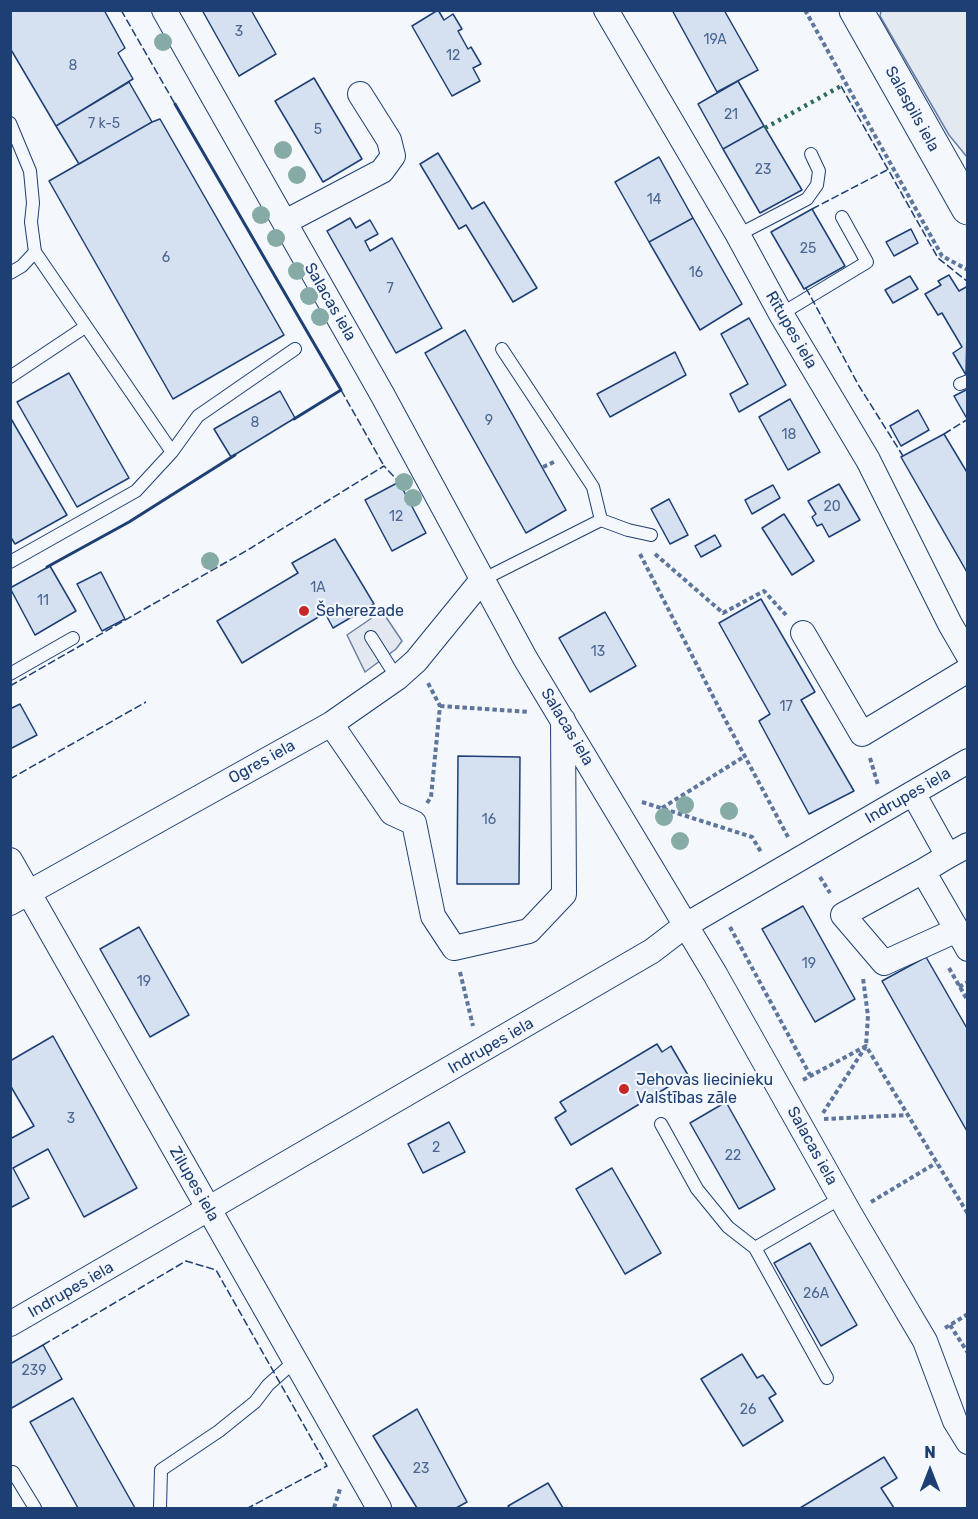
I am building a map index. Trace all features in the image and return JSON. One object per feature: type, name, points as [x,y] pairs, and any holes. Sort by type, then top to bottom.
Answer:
[{"type":"street","name":"Salacas iela","points":[[164,10],[382,394],[482,580],[562,720],[686,925],[845,1206],[925,1341],[961,1418],[968,1442]]},
{"type":"street","name":"Rītupes iela","points":[[606,10],[868,460],[950,624],[968,655]]},
{"type":"street","name":"Salaspils iela","points":[[856,10],[968,208]]},
{"type":"street","points":[[285,222],[382,171],[393,156],[389,140],[360,94]]},
{"type":"street","name":"Ogres iela","points":[[20,897],[331,724],[397,678],[416,661],[482,580]]},
{"type":"street","points":[[803,633],[862,734],[968,670]]},
{"type":"street","points":[[331,724],[392,813],[414,823],[433,916],[454,948],[529,931],[564,894],[562,720]]},
{"type":"street","name":"Indrupes iela","points":[[10,1324],[480,1053],[652,951],[686,925],[968,761]]},
{"type":"street","points":[[912,793],[958,850],[843,915],[884,963],[933,941],[962,939],[923,871]]},
{"type":"street","name":"Zilupes iela","points":[[10,860],[20,897],[209,1210],[379,1509]]},
{"type":"lane","points":[[10,123],[30,171],[35,252],[172,452]]},
{"type":"lane","points":[[738,236],[807,198],[817,185],[819,171],[811,154]]},
{"type":"lane","points":[[781,314],[867,262],[842,217]]},
{"type":"lane","points":[[10,273],[22,266],[35,252]]},
{"type":"lane","points":[[10,377],[85,327]]},
{"type":"lane","points":[[10,562],[135,491],[172,452],[198,416],[295,349]]},
{"type":"lane","points":[[502,349],[593,487],[601,520]]},
{"type":"lane","points":[[482,580],[601,520],[646,534]]},
{"type":"lane","points":[[371,637],[397,678]]},
{"type":"lane","points":[[10,674],[73,638]]},
{"type":"lane","points":[[661,1124],[697,1189],[728,1227],[755,1248],[827,1378]]},
{"type":"lane","points":[[755,1248],[845,1206]]},
{"type":"lane","points":[[160,1509],[161,1470],[219,1431],[255,1402],[267,1385],[295,1361]]},
{"type":"lane","points":[[13,1472],[35,1509]]},
{"type":"path","points":[[805,10],[942,256],[968,270]]},
{"type":"path","points":[[628,530],[745,756],[804,856],[843,915]]},
{"type":"path","points":[[646,534],[656,556],[723,613],[764,591],[803,633]]},
{"type":"path","points":[[414,823],[431,797],[440,706],[416,661]]},
{"type":"path","points":[[440,706],[536,712],[562,720]]},
{"type":"path","points":[[862,734],[885,809]]},
{"type":"path","points":[[662,808],[745,756]]},
{"type":"path","points":[[605,790],[752,837],[774,874]]},
{"type":"path","points":[[719,906],[810,1076]]},
{"type":"path","points":[[933,941],[968,1002]]},
{"type":"path","points":[[454,948],[480,1053]]},
{"type":"path","points":[[875,952],[862,962],[868,1016],[866,1046],[819,1119],[907,1115]]},
{"type":"path","points":[[959,987],[968,982]]},
{"type":"path","points":[[782,1092],[866,1046]]},
{"type":"path","points":[[866,1046],[968,1214]]},
{"type":"path","points":[[845,1206],[936,1163]]},
{"type":"path","points":[[950,1324],[968,1353]]},
{"type":"shaded area","points":[[881,11],[967,11],[967,157],[949,135],[880,16]]},
{"type":"shaded area","points":[[382,611],[402,641],[396,649],[365,672],[347,635]]},
{"type":"building","points":[[10,10],[104,10],[125,48],[118,53],[133,79],[56,126],[10,48]]},
{"type":"building","points":[[202,10],[251,10],[276,54],[239,76]]},
{"type":"building","points":[[438,10],[444,20],[453,14],[462,29],[458,31],[468,49],[471,47],[481,64],[473,68],[480,81],[452,96],[412,26]]},
{"type":"building","points":[[672,10],[724,10],[758,70],[717,92]]},
{"type":"building","points":[[314,78],[362,159],[323,182],[275,101]]},
{"type":"building","points":[[738,81],[764,126],[723,149],[698,104]]},
{"type":"building","points":[[129,82],[152,122],[79,164],[56,126]]},
{"type":"building","points":[[160,119],[284,335],[173,399],[49,181]]},
{"type":"building","points":[[764,126],[802,190],[760,213],[723,149]]},
{"type":"building","points":[[438,153],[472,209],[484,202],[537,288],[513,302],[466,225],[459,229],[420,164]]},
{"type":"building","points":[[659,157],[693,218],[649,242],[615,182]]},
{"type":"building","points":[[812,209],[845,266],[804,289],[771,232]]},
{"type":"building","points":[[350,218],[356,228],[370,220],[378,234],[365,241],[370,251],[392,238],[442,328],[396,353],[327,231]]},
{"type":"building","points":[[693,218],[742,304],[700,330],[649,242]]},
{"type":"building","points":[[911,229],[918,243],[894,256],[886,242]]},
{"type":"building","points":[[949,275],[959,291],[968,286],[966,375],[953,353],[962,347],[942,313],[938,315],[925,294],[941,285],[938,281]]},
{"type":"building","points":[[910,276],[918,289],[893,303],[885,290]]},
{"type":"building","points":[[749,318],[786,385],[739,412],[730,394],[748,384],[721,334]]},
{"type":"building","points":[[465,330],[566,510],[526,533],[425,353]]},
{"type":"building","points":[[675,352],[686,375],[610,417],[597,394]]},
{"type":"building","points":[[69,373],[129,478],[77,507],[17,402]]},
{"type":"building","points":[[968,389],[968,416],[966,417],[954,396]]},
{"type":"building","points":[[280,391],[295,418],[231,457],[214,429]]},
{"type":"building","points":[[790,399],[820,452],[788,470],[759,417]]},
{"type":"building","points":[[918,410],[929,430],[901,446],[890,426]]},
{"type":"building","points":[[10,417],[67,515],[15,544],[10,536]]},
{"type":"building","points":[[944,434],[968,474],[968,574],[901,457]]},
{"type":"building","points":[[399,482],[426,533],[392,551],[365,500]]},
{"type":"building","points":[[839,484],[860,520],[829,537],[822,524],[817,526],[812,517],[816,514],[808,501]]},
{"type":"building","points":[[773,485],[780,498],[752,514],[745,500]]},
{"type":"building","points":[[669,499],[688,535],[670,544],[651,509]]},
{"type":"building","points":[[784,514],[814,561],[792,575],[762,528]]},
{"type":"building","points":[[715,535],[721,546],[701,557],[695,546]]},
{"type":"building","points":[[335,539],[374,604],[333,628],[325,613],[242,663],[217,621],[298,573],[292,563]]},
{"type":"building","points":[[50,566],[76,611],[35,635],[10,588]]},
{"type":"building","points":[[101,572],[125,619],[102,631],[77,584]]},
{"type":"building","points":[[761,599],[815,692],[801,700],[854,791],[809,814],[759,721],[770,714],[719,623]]},
{"type":"building","points":[[605,612],[636,666],[590,692],[559,638]]},
{"type":"building","points":[[20,704],[37,735],[10,749],[10,709]]},
{"type":"building","points":[[458,756],[520,757],[519,884],[457,884]]},
{"type":"building","points":[[803,906],[855,999],[815,1022],[762,929]]},
{"type":"building","points":[[139,927],[189,1015],[150,1037],[100,949]]},
{"type":"building","points":[[926,957],[968,1030],[968,1133],[882,981]]},
{"type":"building","points":[[53,1036],[137,1188],[84,1217],[48,1149],[13,1168],[29,1198],[10,1208],[10,1139],[34,1126],[10,1085],[10,1061]]},
{"type":"building","name":"Jehovas liecinieku Valstības zāle","points":[[657,1044],[662,1052],[671,1046],[688,1075],[571,1145],[555,1118],[566,1111],[560,1102]]},
{"type":"building","points":[[726,1102],[775,1189],[739,1209],[690,1123]]},
{"type":"building","points":[[449,1122],[465,1152],[423,1173],[408,1144]]},
{"type":"building","points":[[612,1168],[661,1253],[625,1274],[576,1189]]},
{"type":"building","points":[[810,1243],[857,1325],[821,1346],[774,1263]]},
{"type":"building","points":[[43,1345],[62,1379],[10,1409],[10,1364]]},
{"type":"building","points":[[742,1354],[757,1378],[763,1375],[776,1394],[769,1398],[783,1421],[743,1446],[701,1379]]},
{"type":"building","points":[[73,1398],[135,1508],[78,1508],[30,1422]]},
{"type":"building","points":[[417,1409],[467,1502],[456,1508],[417,1508],[373,1436]]},
{"type":"building","points":[[884,1457],[897,1478],[881,1488],[894,1508],[800,1508]]},
{"type":"building","points":[[548,1483],[563,1508],[510,1508],[508,1506]]},
{"type":"hedge","points":[[765,128],[841,86]]},
{"type":"fence","points":[[121,10],[175,104]]},
{"type":"fence","points":[[841,86],[938,258],[968,282]]},
{"type":"fence","points":[[812,209],[887,170]]},
{"type":"fence","points":[[806,288],[859,386],[903,456]]},
{"type":"fence","points":[[341,390],[384,466]]},
{"type":"fence","points":[[944,434],[968,419]]},
{"type":"fence","points":[[10,686],[251,548],[384,466],[399,482]]},
{"type":"fence","points":[[10,779],[146,702]]},
{"type":"fence","points":[[43,1345],[186,1261],[216,1270],[327,1466],[248,1508]]},
{"type":"wall","points":[[175,104],[341,390],[294,419]]},
{"type":"wall","points":[[47,567],[129,522],[235,455]]},
{"type":"place","name":"Šeherezade","points":[[304,611]]},
{"type":"place","name":"Jehovas liecinieku Valstības zāle","points":[[624,1089]]}]
